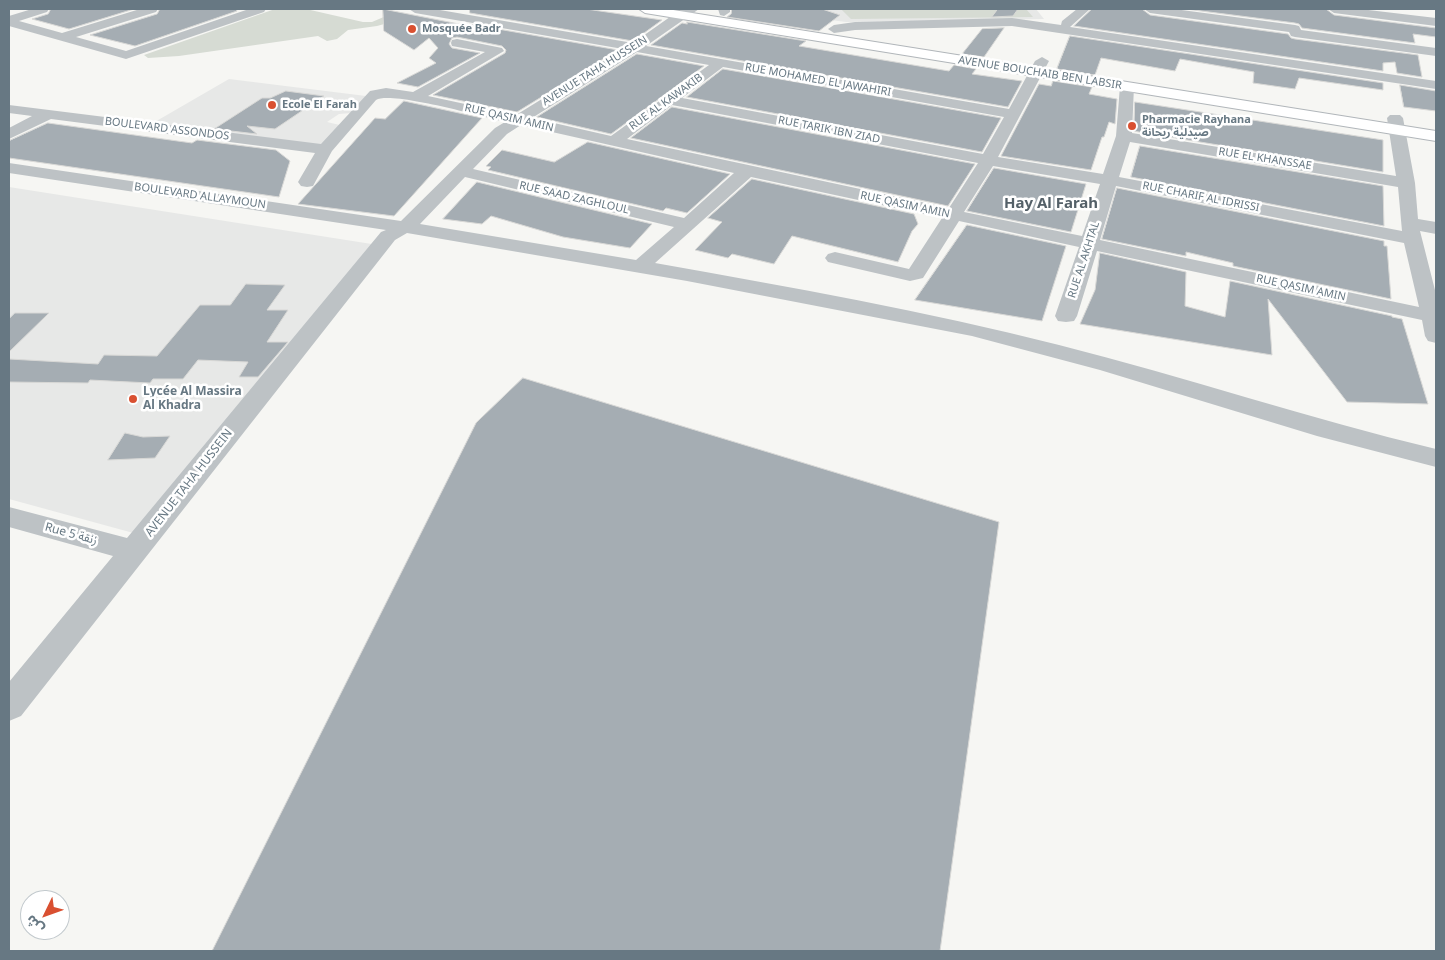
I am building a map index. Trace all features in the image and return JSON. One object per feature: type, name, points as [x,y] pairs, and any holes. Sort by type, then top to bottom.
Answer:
[{"type":"main road","name":"AVENUE BOUCHAIB BEN LABSIR","points":[[645,9],[679,11],[1038,66],[1396,124],[1436,136]]},
{"type":"main road","name":"AVENUE BOUCHAIB BEN LABSIR","points":[[702,9],[724,10],[834,29],[1038,66],[1127,86],[1396,124],[1436,124]]},
{"type":"street","points":[[9,21],[42,9]]},
{"type":"street","points":[[62,37],[152,9]]},
{"type":"street","points":[[9,21],[126,54],[260,9]]},
{"type":"street","name":"RUE MOHAMED EL JAWAHIRI","points":[[414,9],[1014,114]]},
{"type":"street","points":[[1068,27],[1084,9]]},
{"type":"street","points":[[1150,9],[1188,11],[1295,31],[1430,51]]},
{"type":"street","points":[[1334,9],[1436,22]]},
{"type":"street","name":"AVENUE TAHA HUSSEIN","points":[[9,706],[395,229],[476,134],[630,46],[679,11]]},
{"type":"street","points":[[1177,46],[1188,11]]},
{"type":"street","points":[[1057,14],[1068,27]]},
{"type":"street","points":[[1292,64],[1296,16]]},
{"type":"street","points":[[834,29],[855,26],[1006,22],[1068,27],[1177,46],[1434,85],[1430,51],[1413,19]]},
{"type":"street","points":[[415,97],[491,55],[451,47],[493,22]]},
{"type":"street","name":"RUE AL KAWAKIB","points":[[613,142],[720,63]]},
{"type":"street","points":[[835,258],[914,276],[920,271],[988,160],[1038,66]]},
{"type":"street","name":"RUE AL AKHTAL","points":[[1066,316],[1124,136],[1127,86]]},
{"type":"street","name":"RUE QASIM AMIN","points":[[325,149],[371,97],[379,93],[415,97],[613,142],[1089,244],[1432,304]]},
{"type":"street","name":"RUE TARIK IBN ZIAD","points":[[670,100],[988,160]]},
{"type":"street","name":"BOULEVARD ASSONDOS","points":[[9,109],[325,149]]},
{"type":"street","points":[[9,134],[49,114]]},
{"type":"street","name":"AVENUE TAHA HUSSEIN","points":[[395,229],[461,171],[507,118]]},
{"type":"street","points":[[1396,124],[1406,183],[1411,231],[1432,304],[1436,336]]},
{"type":"street","name":"RUE EL KHANSSAE","points":[[1124,136],[1406,183]]},
{"type":"street","points":[[307,182],[325,149]]},
{"type":"street","name":"RUE CHARIF AL IDRISSI","points":[[988,160],[1411,231],[1436,228]]},
{"type":"street","name":"BOULEVARD ALLAYMOUN","points":[[9,168],[641,266],[998,336],[1370,443],[1436,458]]},
{"type":"street","name":"RUE SAAD ZAGHLOUL","points":[[461,171],[686,224]]},
{"type":"street","points":[[641,266],[747,171]]},
{"type":"street","name":"Rue 5 زنقة","points":[[9,517],[134,551]]},
{"type":"shaded area","points":[[275,9],[306,9],[363,22],[372,22],[393,13],[413,16],[377,26],[348,30],[337,39],[327,41],[318,36],[179,56],[148,58],[144,55]]},
{"type":"shaded area","points":[[747,9],[1036,9],[1044,19],[846,22]]},
{"type":"shaded area","points":[[841,9],[1026,9],[1033,17],[851,19]]},
{"type":"shaded area","name":"Ecole El Farah","points":[[229,79],[366,96],[351,113],[339,114],[327,122],[344,126],[322,146],[153,123]]},
{"type":"shaded area","name":"Lycée Al Massira Al Khadra","points":[[9,187],[378,245],[148,537],[9,499]]},
{"type":"building","points":[[51,9],[134,9],[69,29],[32,19],[48,14]]},
{"type":"building","points":[[160,9],[236,9],[237,11],[135,46],[90,35],[157,14]]},
{"type":"building","points":[[383,9],[469,26],[469,24],[618,50],[517,112],[433,95],[505,53],[506,50],[502,46],[457,37],[452,38],[449,44],[452,48],[480,53],[418,87],[397,83],[436,63],[429,58],[438,48],[429,38],[414,50],[384,31]]},
{"type":"building","points":[[470,9],[586,9],[662,20],[633,41],[470,13]]},
{"type":"building","points":[[732,9],[822,9],[840,15],[819,31],[727,17],[731,14]]},
{"type":"building","points":[[998,9],[1018,9],[1013,16],[992,17]]},
{"type":"building","points":[[1092,9],[1142,9],[1150,15],[1288,34],[1291,38],[1295,39],[1418,55],[1422,77],[1397,73],[1395,62],[1383,63],[1383,71],[1074,26]]},
{"type":"building","points":[[1186,9],[1326,9],[1334,15],[1436,28],[1436,37],[1413,34],[1415,43],[1302,28],[1299,24],[1295,23]]},
{"type":"building","points":[[687,22],[806,41],[799,46],[949,71],[954,65],[976,69],[972,74],[1022,81],[1008,107],[651,45],[682,23],[687,24]]},
{"type":"building","points":[[1004,28],[984,57],[962,54],[982,29]]},
{"type":"building","points":[[1070,36],[1383,83],[1383,90],[1299,78],[1295,89],[1253,83],[1254,72],[1180,59],[1175,71],[1101,58],[1095,75],[1057,69]]},
{"type":"building","points":[[637,54],[704,66],[611,134],[537,117]]},
{"type":"building","points":[[723,69],[1001,118],[982,152],[687,97]]},
{"type":"building","points":[[1053,81],[1092,87],[1089,94],[1117,99],[1115,124],[1109,122],[1091,170],[1001,156],[1039,84],[1051,86]]},
{"type":"building","points":[[1400,85],[1436,91],[1436,111],[1404,107]]},
{"type":"building","points":[[286,91],[324,96],[275,129],[247,126],[257,134],[214,129],[262,98],[270,98]]},
{"type":"building","points":[[404,101],[482,118],[394,216],[298,204],[375,118],[385,119]]},
{"type":"building","points":[[1135,102],[1383,140],[1383,172],[1134,131]]},
{"type":"building","points":[[672,107],[975,164],[948,206],[631,138]]},
{"type":"building","points":[[48,123],[192,143],[197,140],[276,150],[290,161],[279,197],[9,158],[9,141]]},
{"type":"building","points":[[588,142],[730,174],[687,213],[666,208],[663,211],[488,170],[491,167],[486,166],[502,150],[554,162]]},
{"type":"building","points":[[1140,146],[1383,186],[1384,226],[1131,177]]},
{"type":"building","points":[[994,168],[1086,184],[1071,232],[967,211]]},
{"type":"building","points":[[752,179],[914,214],[918,224],[912,231],[898,262],[792,236],[774,264],[732,254],[728,258],[695,250],[722,222],[708,218]]},
{"type":"building","points":[[477,182],[652,224],[630,248],[563,237],[491,216],[482,224],[443,219]]},
{"type":"building","points":[[1117,188],[1384,241],[1384,246],[1387,246],[1391,299],[1233,266],[1233,263],[1186,252],[1186,256],[1102,239]]},
{"type":"building","points":[[967,225],[1066,246],[1042,321],[915,300]]},
{"type":"building","points":[[1100,253],[1186,272],[1185,306],[1225,317],[1230,281],[1402,319],[1428,404],[1347,402],[1268,299],[1272,355],[1080,324],[1095,290]]},
{"type":"building","points":[[246,284],[285,285],[267,310],[288,310],[267,342],[288,342],[258,377],[239,377],[248,362],[198,360],[183,379],[153,379],[150,383],[90,380],[88,383],[9,382],[9,359],[98,364],[104,355],[157,356],[200,305],[230,305]]},
{"type":"building","points":[[15,313],[49,313],[9,352],[9,319]]},
{"type":"building","points":[[523,378],[999,522],[940,951],[212,951],[476,423]]},
{"type":"building","points":[[125,433],[143,437],[170,436],[155,458],[108,460]]},
{"type":"place","name":"Mosquée Badr","points":[[412,29]]},
{"type":"place","name":"Ecole El Farah","points":[[272,105]]},
{"type":"place","name":"Pharmacie Rayhana صيدلية ريحانة","points":[[1132,126]]},
{"type":"place","name":"Lycée Al Massira Al Khadra","points":[[133,399]]},
{"type":"district","name":"Hay Al Farah","points":[[1051,204]]}]
